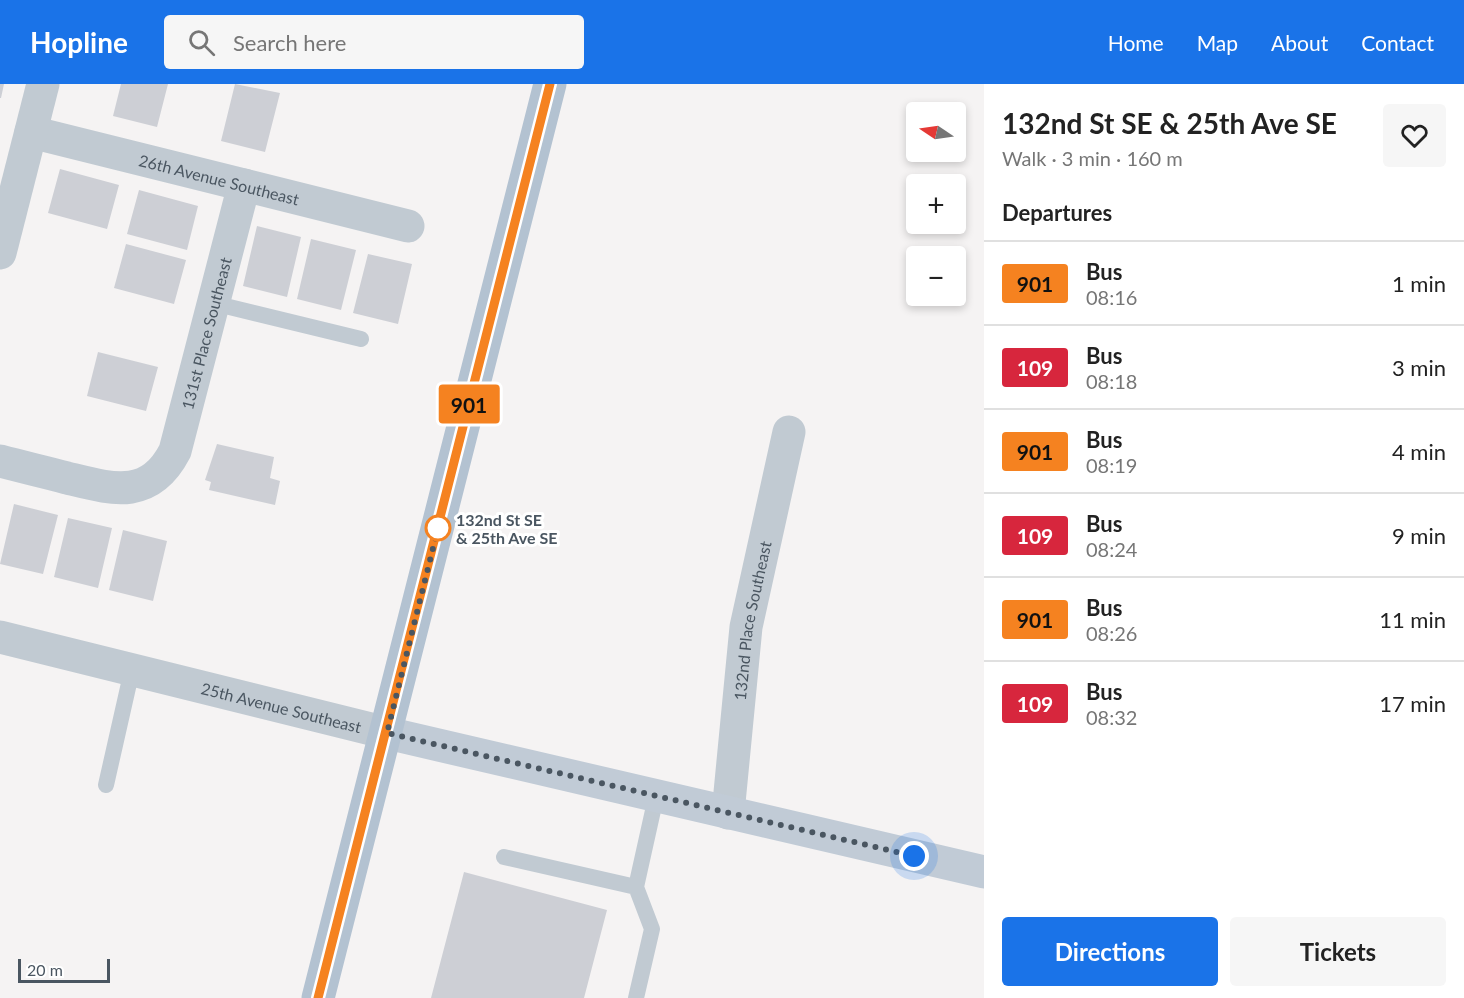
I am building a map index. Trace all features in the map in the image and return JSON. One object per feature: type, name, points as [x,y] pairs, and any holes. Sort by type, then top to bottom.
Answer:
[{"type":"main road","points":[[318,998],[550,84]]},
{"type":"street","points":[[0,253],[43,84]]},
{"type":"street","name":"26th Avenue Southeast","points":[[31,132],[408,226]]},
{"type":"street","name":"131st Place Southeast","points":[[0,461],[112,489],[136,487],[157,475],[175,451],[244,185]]},
{"type":"street","name":"132nd Place Southeast","points":[[728,813],[746,627],[789,432]]},
{"type":"street","name":"25th Avenue Southeast","points":[[0,637],[387,733],[984,872]]},
{"type":"lane","points":[[213,303],[361,339]]},
{"type":"lane","points":[[106,785],[132,670]]},
{"type":"lane","points":[[636,998],[652,929],[636,887],[656,797]]},
{"type":"lane","points":[[504,857],[636,887]]},
{"type":"building","points":[[0,84],[4,84],[1,98],[0,98]]},
{"type":"building","points":[[121,84],[168,84],[157,127],[113,116]]},
{"type":"building","points":[[235,84],[280,93],[265,152],[221,141]]},
{"type":"building","points":[[60,169],[119,185],[107,229],[48,213]]},
{"type":"building","points":[[139,190],[198,206],[187,250],[127,234]]},
{"type":"building","points":[[257,226],[301,237],[287,297],[243,286]]},
{"type":"building","points":[[311,239],[356,250],[341,310],[297,299]]},
{"type":"building","points":[[126,244],[186,260],[174,304],[114,288]]},
{"type":"building","points":[[368,254],[412,264],[398,324],[353,313]]},
{"type":"building","points":[[98,352],[158,367],[146,411],[87,396]]},
{"type":"building","points":[[217,444],[274,457],[270,478],[280,481],[275,505],[209,490],[211,482],[205,480]]},
{"type":"building","points":[[14,504],[58,515],[43,574],[0,564]]},
{"type":"building","points":[[68,518],[112,528],[98,588],[54,577]]},
{"type":"building","points":[[123,530],[167,541],[153,601],[109,590]]},
{"type":"building","points":[[464,872],[607,910],[584,998],[431,998]]},
{"type":"bus line","name":"901","points":[[318,998],[550,84]]},
{"type":"place","name":"132nd St SE & 25th Ave SE","points":[[438,528]]},
{"type":"route","points":[[438,528],[387,733],[914,856]]}]
